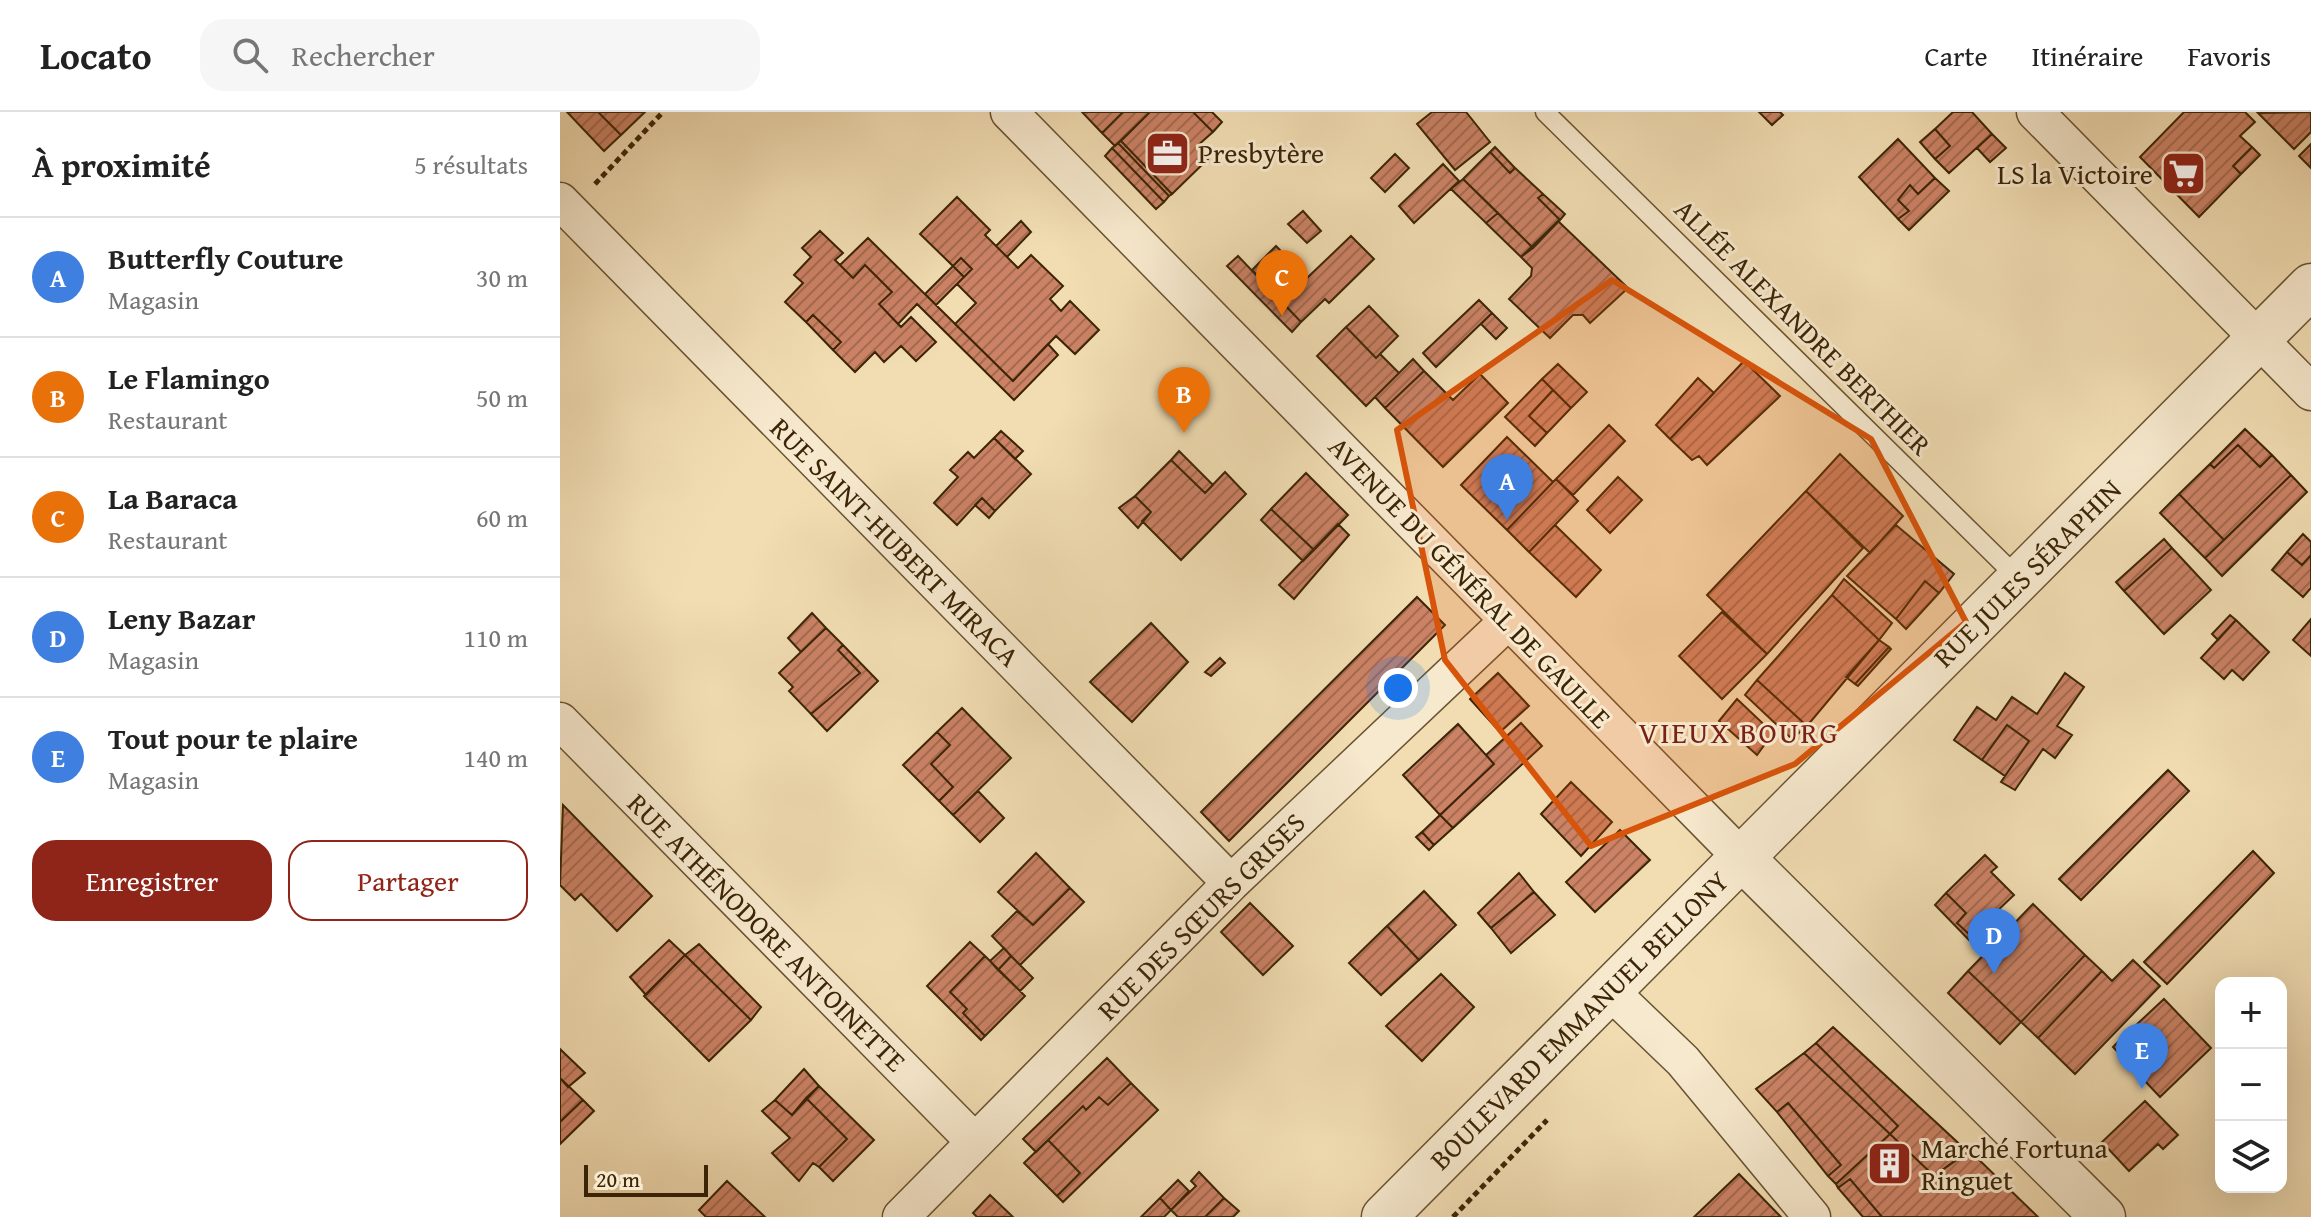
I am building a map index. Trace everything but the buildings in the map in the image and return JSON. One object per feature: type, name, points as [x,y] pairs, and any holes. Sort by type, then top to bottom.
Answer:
[{"type":"street","name":"AVENUE DU GÉNÉRAL DE GAULLE","points":[[1009,112],[1741,857],[2103,1217]]},
{"type":"street","points":[[2035,112],[2311,392]]},
{"type":"street","name":"RUE SAINT-HUBERT MIRACA","points":[[565,206],[1231,883]]},
{"type":"street","name":"RUE JULES SÉRAPHIN","points":[[1741,857],[2021,581],[2311,286]]},
{"type":"street","name":"RUE DES SŒURS GRISES","points":[[901,1217],[1231,883],[1508,621]]},
{"type":"street","name":"RUE ATHÉNODORE ANTOINETTE","points":[[560,721],[975,1142]]},
{"type":"street","name":"BOULEVARD EMMANUEL BELLONY","points":[[1384,1217],[1741,857]]},
{"type":"street","points":[[1609,990],[1683,1061],[1812,1217]]},
{"type":"lane","name":"ALLÉE ALEXANDRE BERTHIER","points":[[1545,112],[2021,581]]},
{"type":"path","points":[[565,206],[663,112]]},
{"type":"highlighted area","points":[[1612,280],[1871,439],[1966,622],[1795,764],[1591,846],[1445,660],[1397,430]]},
{"type":"place","name":"Presbytère","points":[[1167,153]]},
{"type":"place","name":"LS la Victoire","points":[[2184,174]]},
{"type":"place","name":"La Baraca","points":[[1282,316]]},
{"type":"place","name":"Le Flamingo","points":[[1184,433]]},
{"type":"place","name":"Butterfly Couture","points":[[1507,520]]},
{"type":"place","name":"Leny Bazar","points":[[1994,974]]},
{"type":"place","name":"Tout pour te plaire","points":[[2142,1089]]},
{"type":"place","name":"Marché Fortuna Ringuet","points":[[1890,1164]]},
{"type":"district","name":"VIEUX BOURG","points":[[1739,733]]}]
